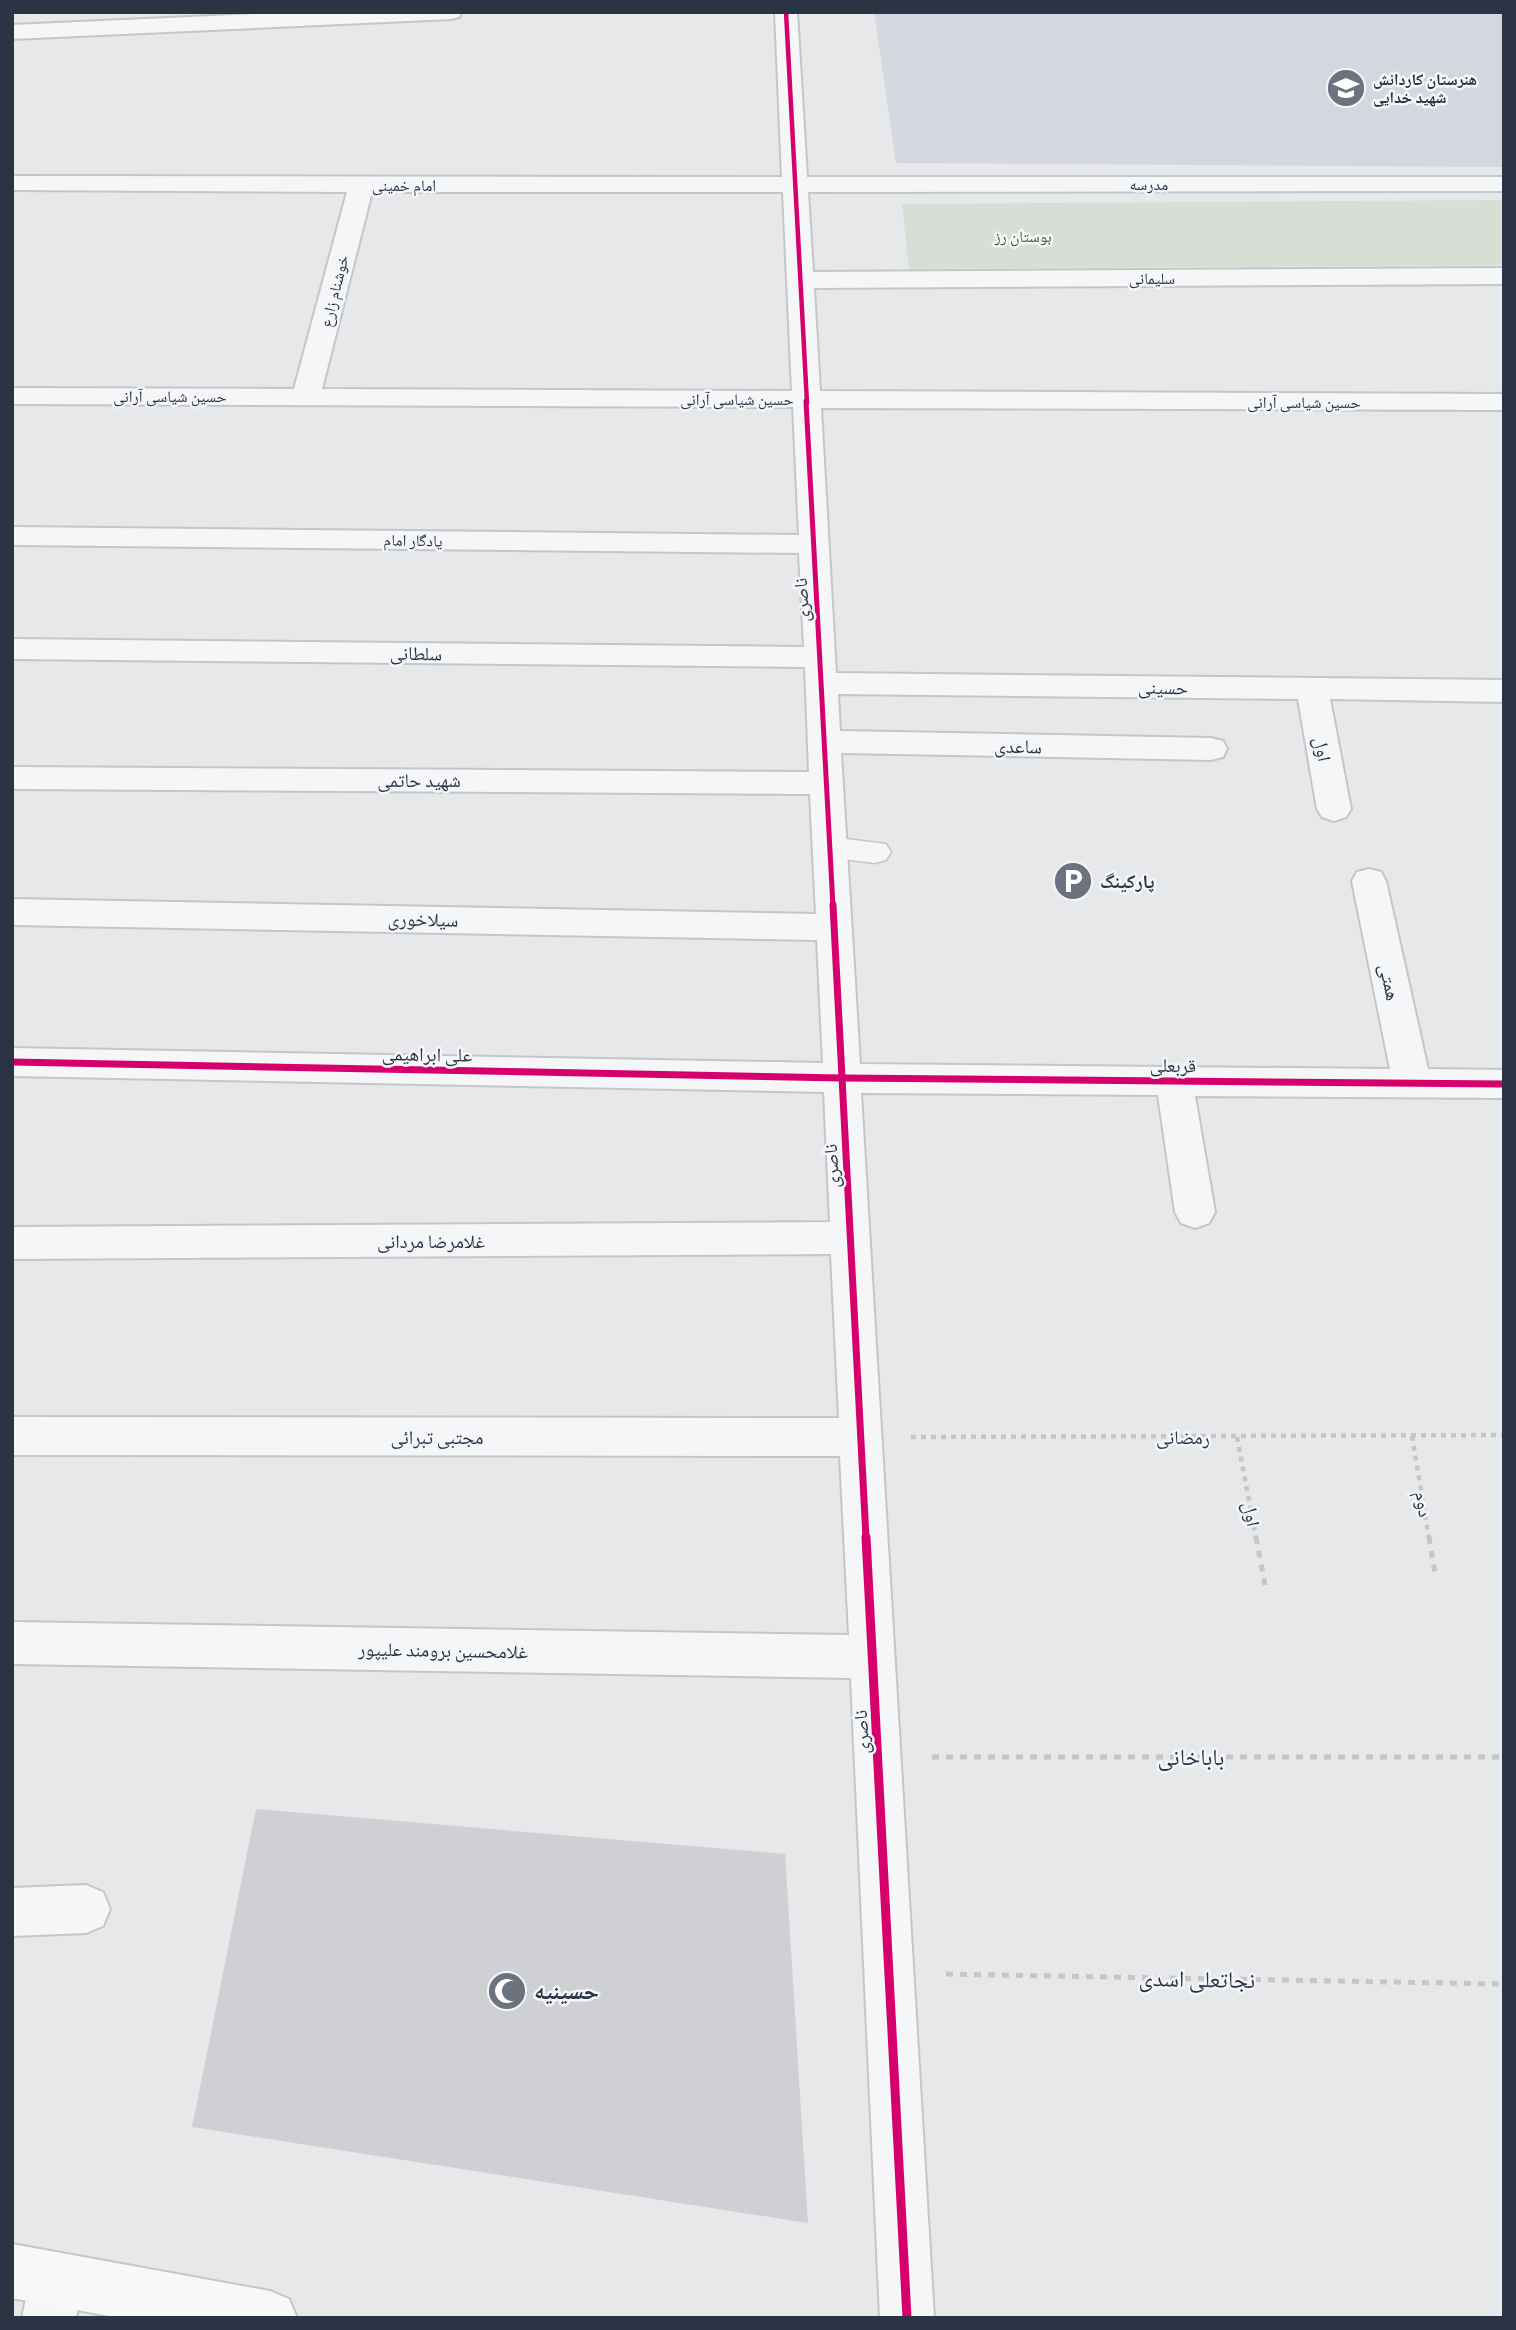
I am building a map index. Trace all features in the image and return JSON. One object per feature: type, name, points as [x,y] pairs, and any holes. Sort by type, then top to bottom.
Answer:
[{"type":"main road","points":[[39,2289],[270,2318]]},
{"type":"street","points":[[12,32],[451,12]]},
{"type":"street","name":"ناصری","points":[[786,12],[907,2318]]},
{"type":"street","name":"امام خمینی","points":[[12,183],[361,186],[795,185]]},
{"type":"street","name":"مدرسه","points":[[795,185],[1504,184]]},
{"type":"street","name":"خوشنام زارع","points":[[306,397],[361,186]]},
{"type":"street","name":"سلیمانی","points":[[800,280],[1504,276]]},
{"type":"street","name":"حسین شیاسی آرانی","points":[[12,396],[1504,402]]},
{"type":"street","name":"یادگار امام","points":[[12,536],[814,544]]},
{"type":"street","name":"سلطانی","points":[[12,649],[820,670]]},
{"type":"street","name":"حسینی","points":[[820,670],[1312,689],[1504,691]]},
{"type":"street","name":"اول","points":[[1312,689],[1334,808]]},
{"type":"street","name":"ساعدی","points":[[824,742],[1211,749]]},
{"type":"street","name":"شهید حاتمی","points":[[12,778],[826,783]]},
{"type":"street","name":"همتی","points":[[1369,881],[1412,1083]]},
{"type":"street","name":"سیلاخوری","points":[[12,912],[834,927]]},
{"type":"street","name":"علی ابراهیمی","points":[[12,1062],[842,1078]]},
{"type":"street","name":"قربعلی","points":[[842,1078],[1504,1084]]},
{"type":"street","points":[[1174,1081],[1195,1212]]},
{"type":"street","name":"غلامرضا مردانی","points":[[12,1243],[850,1238]]},
{"type":"street","name":"مجتبی تبرائی","points":[[12,1436],[862,1437]]},
{"type":"street","name":"غلامحسین برومند علیپور","points":[[12,1643],[873,1657]]},
{"type":"street","points":[[12,1912],[86,1909]]},
{"type":"lane","points":[[830,848],[875,852]]},
{"type":"shaded area","points":[[874,12],[1504,12],[1504,167],[896,163]]},
{"type":"green space","name":"بوستان رز","points":[[1504,200],[1504,265],[909,269],[902,204]]},
{"type":"building","name":"حسینیه","points":[[256,1809],[785,1854],[808,2223],[192,2127]]},
{"type":"cycle path","points":[[786,12],[907,2318]]},
{"type":"cycle path","points":[[12,1062],[842,1078],[1504,1084]]},
{"type":"place","name":"هنرستان کاردانش شهید خدایی","points":[[1346,88]]},
{"type":"place","name":"پارکینگ","points":[[1073,881]]},
{"type":"place","name":"حسینیه","points":[[507,1991]]}]
